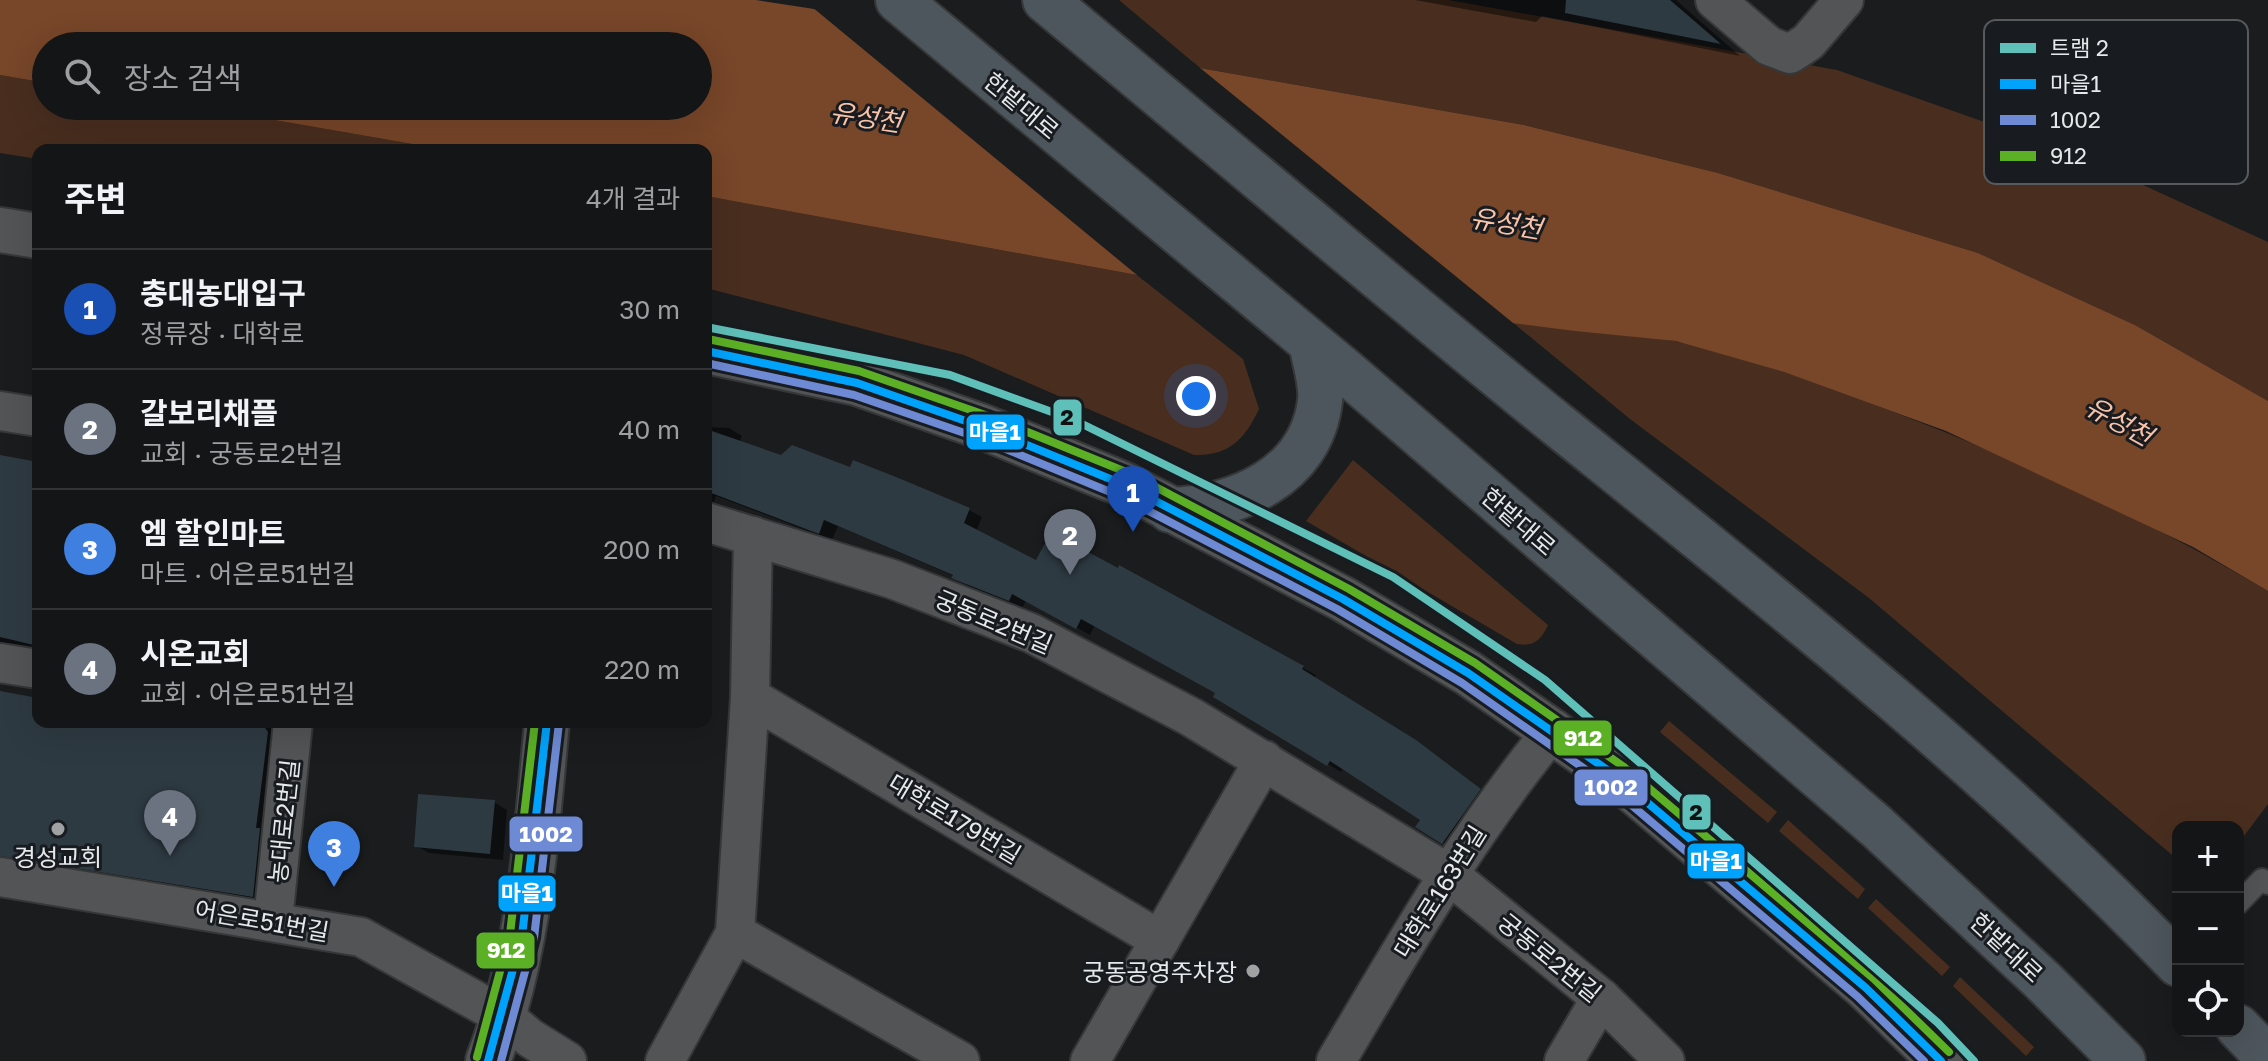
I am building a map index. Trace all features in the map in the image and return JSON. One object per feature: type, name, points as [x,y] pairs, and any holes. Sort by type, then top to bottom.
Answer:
[{"type":"main road","name":"한밭대로","points":[[898,0],[1876,826],[2043,981],[2123,1061]]},
{"type":"main road","points":[[1045,0],[1531,403],[1829,644],[2039,830],[2127,911],[2172,958]]},
{"type":"main road","points":[[0,230],[32,235]]},
{"type":"main road","points":[[712,352],[857,383],[983,427],[1125,485],[1343,599],[1468,673],[1554,729],[1707,851],[1866,988],[1941,1061]]},
{"type":"main road","points":[[1170,510],[1204,508],[1246,496],[1283,475],[1313,429],[1321,399],[1324,361]]},
{"type":"main road","points":[[488,1061],[505,1017],[529,907],[546,728]]},
{"type":"main road","points":[[2244,1033],[2268,1058]]},
{"type":"street","points":[[1715,0],[1769,46],[1790,54],[1808,42],[1844,0]]},
{"type":"street","points":[[0,411],[32,416]]},
{"type":"street","name":"궁동로2번길","points":[[712,524],[892,579],[1031,633],[1191,717],[1447,873],[1601,998],[1665,1061]]},
{"type":"street","points":[[665,1061],[735,933],[750,697],[753,536]]},
{"type":"street","points":[[0,663],[32,668]]},
{"type":"street","name":"대학로179번길","points":[[750,697],[1160,940]]},
{"type":"street","name":"농대로2번길","points":[[273,921],[292,728]]},
{"type":"street","name":"대학로163번길","points":[[1336,1061],[1447,873],[1517,774],[1554,729]]},
{"type":"street","points":[[1090,1061],[1264,760]]},
{"type":"street","name":"어은로51번길","points":[[0,877],[361,937],[505,1017],[530,1038],[567,1061]]},
{"type":"street","points":[[735,933],[960,1061]]},
{"type":"street","points":[[1564,1061],[1601,998]]},
{"type":"lane","points":[[2244,898],[2262,879],[2268,884]]},
{"type":"shaded area","points":[[1119,0],[1449,0],[1837,70],[1984,122],[1984,184],[2141,184],[2268,242],[2268,401],[2135,325],[1978,253],[1718,173],[1524,125],[1200,68]]},
{"type":"shaded area","points":[[0,75],[32,81],[32,120],[274,120],[412,144],[32,144],[32,158],[0,153]]},
{"type":"shaded area","points":[[712,197],[1137,275],[1243,359],[1259,409],[1248,429],[1234,444],[1217,452],[1194,455],[964,355],[712,290]]},
{"type":"shaded area","points":[[1512,322],[1675,341],[1785,372],[1958,437],[2064,484],[2167,535],[2268,591],[2268,804],[2244,836],[2244,821],[2172,821],[2172,855],[1869,598],[1630,419]]},
{"type":"shaded area","points":[[1353,460],[1548,625],[1540,638],[1532,643],[1517,644],[1306,521]]},
{"type":"shaded area","points":[[1669,721],[1777,812],[1768,823],[1660,732]]},
{"type":"shaded area","points":[[1788,820],[1865,889],[1858,899],[1779,831]]},
{"type":"shaded area","points":[[1876,899],[1950,967],[1942,976],[1868,908]]},
{"type":"shaded area","points":[[1960,977],[2034,1047],[2026,1056],[1953,986]]},
{"type":"water","name":"유성천","points":[[0,0],[756,0],[1200,68],[1524,125],[1718,173],[1978,253],[2135,325],[2268,401],[2268,591],[2193,547],[1946,431],[1784,372],[1676,341],[1137,275],[712,197],[712,144],[412,144],[274,120],[712,120],[712,32],[32,32],[32,81],[0,75]]},
{"type":"pier","points":[[806,2],[1194,63],[1518,327],[1143,280]]},
{"type":"building","points":[[1566,0],[1670,0],[1721,44],[1565,13]]},
{"type":"building","points":[[712,431],[781,455],[792,445],[850,467],[853,460],[901,479],[970,508],[964,523],[1036,560],[1051,532],[1118,568],[1119,565],[1304,666],[1302,669],[1416,740],[1481,789],[1442,844],[1415,827],[1420,820],[1330,761],[1327,766],[1213,697],[1215,693],[1081,619],[1076,629],[1012,594],[1009,601],[824,520],[819,534],[712,493]]},
{"type":"building","points":[[0,455],[32,461],[32,645],[0,637]]},
{"type":"building","points":[[0,691],[32,697],[32,728],[265,728],[268,732],[256,828],[260,828],[253,897],[0,856]]},
{"type":"building","points":[[418,794],[495,800],[490,854],[414,847]]},
{"type":"tram line","name":"2","points":[[712,328],[950,375],[1074,420],[1393,577],[1545,680],[1938,1023],[1974,1061]]},
{"type":"transit line","name":"912","points":[[712,340],[859,371],[988,416],[1131,474],[1349,589],[1475,663],[1624,767],[1874,979],[1949,1052]]},
{"type":"transit line","name":"마을1","points":[[712,352],[857,383],[983,427],[1125,485],[1343,599],[1468,673],[1616,776],[1866,988],[1941,1061]]},
{"type":"transit line","name":"1002","points":[[712,364],[854,395],[979,438],[1120,496],[1337,609],[1462,683],[1609,786],[1858,997],[1924,1061]]},
{"type":"transit line","name":"912","points":[[477,1057],[510,934],[534,728]]},
{"type":"transit line","name":"마을1","points":[[488,1061],[522,936],[546,728]]},
{"type":"transit line","name":"1002","points":[[501,1061],[534,938],[558,728]]},
{"type":"place","name":"충대농대입구","points":[[1133,532]]},
{"type":"place","name":"갈보리채플","points":[[1070,575]]},
{"type":"place","name":"경성교회","points":[[58,829]]},
{"type":"place","name":"시온교회","points":[[170,856]]},
{"type":"place","name":"엠 할인마트","points":[[334,887]]},
{"type":"place","name":"궁동공영주차장","points":[[1253,971]]}]
